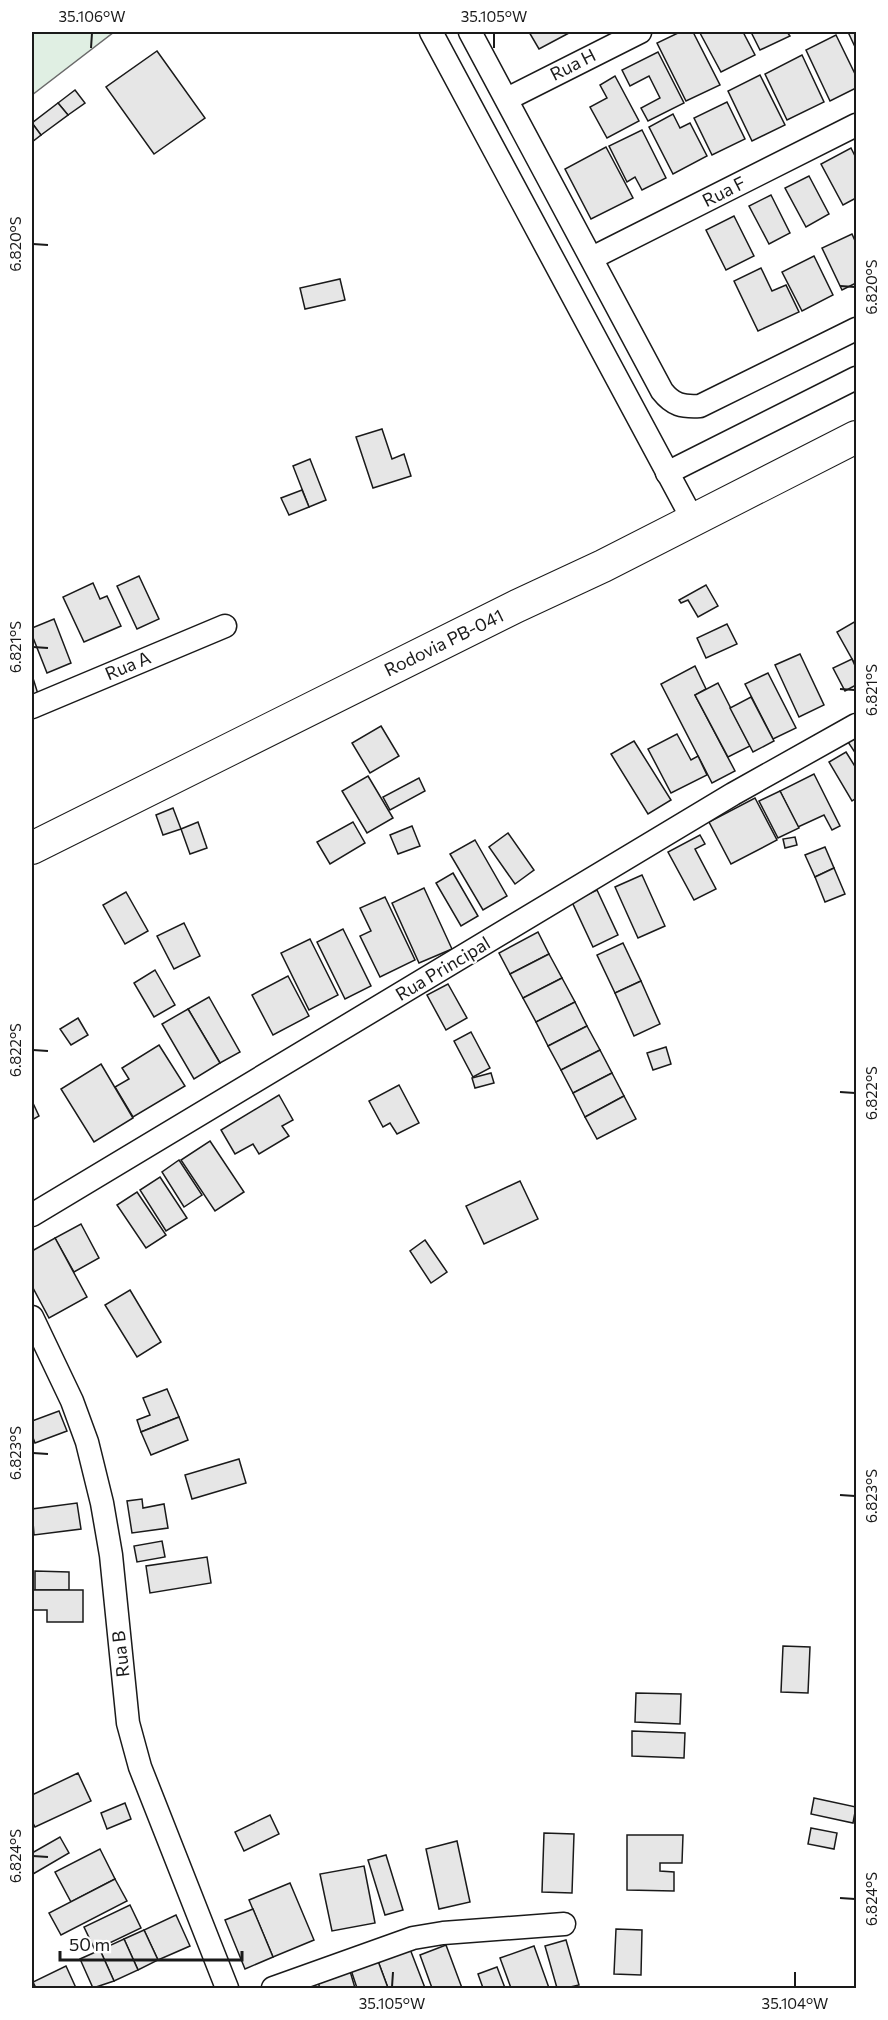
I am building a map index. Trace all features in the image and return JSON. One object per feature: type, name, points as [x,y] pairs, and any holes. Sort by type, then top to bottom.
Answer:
[{"type":"main road","name":"Rodovia PB-041","points":[[32,848],[517,606],[603,566],[856,437]]},
{"type":"street","points":[[430,32],[693,520]]},
{"type":"street","points":[[470,32],[662,391],[670,401],[677,405],[700,406],[856,328]]},
{"type":"street","name":"Rua H","points":[[507,99],[640,32]]},
{"type":"street","name":"Rua F","points":[[592,258],[856,125]]},
{"type":"street","points":[[667,473],[856,378]]},
{"type":"street","name":"Rua A","points":[[32,707],[225,626]]},
{"type":"street","name":"Rua Principal","points":[[32,1215],[733,794],[856,725]]},
{"type":"street","name":"Rua B","points":[[32,1317],[72,1401],[87,1442],[100,1493],[111,1555],[128,1723],[140,1767],[227,1989]]},
{"type":"street","points":[[273,1989],[412,1938],[443,1933],[564,1924]]},
{"type":"green space","points":[[32,32],[114,32],[32,95]]},
{"type":"building","points":[[529,32],[568,32],[569,33],[539,49]]},
{"type":"building","points":[[680,32],[693,32],[720,85],[686,101],[657,43]]},
{"type":"building","points":[[743,32],[755,55],[721,72],[700,33]]},
{"type":"building","points":[[751,32],[787,32],[790,36],[760,50]]},
{"type":"building","points":[[848,32],[856,32],[856,49]]},
{"type":"building","points":[[836,35],[856,76],[856,88],[830,101],[806,50]]},
{"type":"building","points":[[157,51],[205,118],[154,154],[106,87]]},
{"type":"building","points":[[658,52],[684,103],[648,121],[641,108],[660,98],[649,76],[630,86],[622,70]]},
{"type":"building","points":[[802,55],[824,102],[787,120],[765,74]]},
{"type":"building","points":[[760,75],[785,125],[752,141],[728,91]]},
{"type":"building","points":[[615,76],[639,121],[607,138],[590,107],[607,98],[600,85]]},
{"type":"building","points":[[75,90],[85,103],[68,115],[58,103]]},
{"type":"building","points":[[727,102],[745,139],[712,155],[694,118]]},
{"type":"building","points":[[58,103],[68,115],[41,135],[32,123]]},
{"type":"building","points":[[673,114],[680,128],[690,123],[707,156],[673,174],[649,127]]},
{"type":"building","points":[[32,123],[41,135],[32,142]]},
{"type":"building","points":[[642,130],[666,178],[642,190],[635,177],[627,182],[609,146]]},
{"type":"building","points":[[606,147],[633,198],[591,219],[565,169]]},
{"type":"building","points":[[851,148],[856,158],[856,198],[843,205],[821,164]]},
{"type":"building","points":[[809,176],[829,214],[806,227],[785,188]]},
{"type":"building","points":[[771,195],[790,233],[769,244],[749,206]]},
{"type":"building","points":[[734,216],[754,256],[726,270],[706,230]]},
{"type":"building","points":[[852,234],[856,243],[856,283],[842,290],[822,248]]},
{"type":"building","points":[[814,256],[833,295],[802,311],[782,272]]},
{"type":"building","points":[[761,268],[772,291],[786,285],[799,312],[758,331],[734,281]]},
{"type":"building","points":[[340,279],[345,300],[305,309],[300,288]]},
{"type":"building","points":[[382,429],[392,459],[404,454],[411,476],[373,488],[356,437]]},
{"type":"building","points":[[310,459],[326,500],[309,507],[293,466]]},
{"type":"building","points":[[302,490],[309,507],[289,515],[281,498]]},
{"type":"building","points":[[139,576],[159,619],[137,629],[117,586]]},
{"type":"building","points":[[93,583],[100,599],[107,596],[121,626],[84,642],[63,597]]},
{"type":"building","points":[[706,585],[718,606],[698,617],[688,600],[681,603],[679,600]]},
{"type":"building","points":[[54,619],[71,663],[47,673],[32,635],[32,628]]},
{"type":"building","points":[[856,621],[856,666],[837,632]]},
{"type":"building","points":[[727,624],[737,644],[706,658],[697,638]]},
{"type":"building","points":[[800,654],[824,705],[799,717],[775,665]]},
{"type":"building","points":[[852,659],[856,668],[856,685],[845,691],[833,668]]},
{"type":"building","points":[[695,666],[706,689],[695,695],[735,771],[712,783],[661,684]]},
{"type":"building","points":[[768,673],[796,728],[773,739],[745,684]]},
{"type":"building","points":[[32,675],[38,694],[32,697]]},
{"type":"building","points":[[718,683],[750,746],[728,757],[695,695]]},
{"type":"building","points":[[751,697],[774,741],[753,752],[730,708]]},
{"type":"building","points":[[381,726],[399,756],[370,773],[352,743]]},
{"type":"building","points":[[856,732],[856,754],[846,739]]},
{"type":"building","points":[[677,734],[691,760],[698,756],[707,775],[671,793],[648,749]]},
{"type":"building","points":[[634,741],[671,800],[648,814],[611,754]]},
{"type":"building","points":[[846,752],[856,768],[856,798],[852,801],[829,762]]},
{"type":"building","points":[[814,774],[840,826],[832,830],[824,815],[798,827],[780,791]]},
{"type":"building","points":[[368,776],[393,818],[367,833],[342,791]]},
{"type":"building","points":[[419,778],[425,791],[390,810],[383,797]]},
{"type":"building","points":[[780,791],[799,828],[778,838],[759,801]]},
{"type":"building","points":[[755,798],[777,840],[731,864],[709,822]]},
{"type":"building","points":[[173,808],[181,829],[163,835],[156,815]]},
{"type":"building","points":[[198,822],[207,848],[190,854],[181,829]]},
{"type":"building","points":[[353,822],[365,843],[330,864],[317,842]]},
{"type":"building","points":[[412,826],[420,846],[398,854],[390,835]]},
{"type":"building","points":[[508,833],[534,870],[515,884],[489,847]]},
{"type":"building","points":[[700,835],[705,844],[695,849],[716,889],[694,900],[668,852]]},
{"type":"building","points":[[795,837],[797,845],[785,848],[783,839]]},
{"type":"building","points":[[475,840],[507,896],[483,910],[450,854]]},
{"type":"building","points":[[825,847],[834,868],[815,877],[805,855]]},
{"type":"building","points":[[834,868],[845,894],[825,902],[815,877]]},
{"type":"building","points":[[453,873],[478,916],[461,926],[436,883]]},
{"type":"building","points":[[642,875],[665,926],[638,938],[615,887]]},
{"type":"building","points":[[424,888],[452,949],[419,963],[392,903]]},
{"type":"building","points":[[597,890],[618,935],[593,947],[572,902]]},
{"type":"building","points":[[126,892],[148,931],[125,944],[103,905]]},
{"type":"building","points":[[385,897],[415,960],[380,977],[360,936],[371,931],[360,908]]},
{"type":"building","points":[[184,923],[200,956],[174,969],[157,936]]},
{"type":"building","points":[[343,929],[371,986],[345,999],[317,942]]},
{"type":"building","points":[[538,932],[549,954],[510,974],[499,953]]},
{"type":"building","points":[[310,939],[338,995],[309,1010],[281,953]]},
{"type":"building","points":[[623,943],[641,981],[615,993],[597,955]]},
{"type":"building","points":[[549,954],[562,978],[523,998],[510,974]]},
{"type":"building","points":[[155,970],[175,1005],[154,1017],[134,983]]},
{"type":"building","points":[[288,976],[309,1016],[273,1035],[252,995]]},
{"type":"building","points":[[562,978],[575,1002],[536,1022],[523,998]]},
{"type":"building","points":[[641,981],[660,1024],[634,1036],[615,993]]},
{"type":"building","points":[[448,984],[467,1018],[446,1030],[427,995]]},
{"type":"building","points":[[209,997],[240,1052],[220,1063],[188,1009]]},
{"type":"building","points":[[575,1002],[587,1026],[548,1046],[536,1022]]},
{"type":"building","points":[[188,1009],[220,1063],[194,1079],[162,1024]]},
{"type":"building","points":[[78,1018],[88,1035],[71,1045],[60,1029]]},
{"type":"building","points":[[587,1026],[600,1050],[561,1070],[548,1046]]},
{"type":"building","points":[[471,1032],[490,1068],[473,1077],[454,1041]]},
{"type":"building","points":[[159,1045],[185,1086],[133,1117],[115,1087],[129,1079],[122,1068]]},
{"type":"building","points":[[666,1047],[671,1064],[653,1070],[647,1053]]},
{"type":"building","points":[[600,1050],[612,1073],[573,1093],[561,1070]]},
{"type":"building","points":[[101,1064],[133,1118],[94,1142],[61,1089]]},
{"type":"building","points":[[491,1073],[494,1083],[475,1088],[472,1078]]},
{"type":"building","points":[[612,1073],[624,1096],[585,1117],[573,1093]]},
{"type":"building","points":[[399,1085],[419,1123],[397,1134],[390,1123],[383,1127],[369,1101]]},
{"type":"building","points":[[279,1095],[293,1120],[282,1126],[289,1136],[259,1154],[253,1144],[235,1154],[221,1130]]},
{"type":"building","points":[[624,1096],[636,1119],[597,1139],[585,1117]]},
{"type":"building","points":[[32,1101],[39,1116],[32,1120]]},
{"type":"building","points":[[210,1141],[244,1192],[215,1211],[181,1160]]},
{"type":"building","points":[[179,1160],[202,1195],[184,1207],[162,1172]]},
{"type":"building","points":[[160,1177],[187,1218],[166,1231],[140,1190]]},
{"type":"building","points":[[520,1181],[538,1219],[484,1244],[466,1206]]},
{"type":"building","points":[[137,1192],[166,1235],[146,1248],[117,1205]]},
{"type":"building","points":[[81,1224],[99,1258],[74,1272],[55,1238]]},
{"type":"building","points":[[55,1238],[87,1297],[49,1318],[32,1286],[32,1251]]},
{"type":"building","points":[[425,1240],[447,1272],[431,1283],[410,1251]]},
{"type":"building","points":[[130,1290],[161,1342],[137,1357],[105,1305]]},
{"type":"building","points":[[167,1389],[179,1417],[141,1432],[137,1420],[150,1415],[143,1398]]},
{"type":"building","points":[[59,1411],[67,1431],[35,1443],[32,1435],[32,1421]]},
{"type":"building","points":[[179,1417],[188,1440],[151,1455],[141,1432]]},
{"type":"building","points":[[239,1459],[246,1483],[192,1499],[185,1475]]},
{"type":"building","points":[[142,1499],[143,1508],[164,1504],[168,1528],[132,1533],[127,1501]]},
{"type":"building","points":[[77,1503],[81,1529],[34,1535],[32,1509]]},
{"type":"building","points":[[162,1541],[165,1557],[137,1562],[134,1546]]},
{"type":"building","points":[[207,1557],[211,1583],[150,1593],[146,1566]]},
{"type":"building","points":[[35,1571],[69,1572],[69,1590],[35,1590]]},
{"type":"building","points":[[32,1590],[83,1590],[83,1622],[47,1622],[47,1610],[32,1610]]},
{"type":"building","points":[[783,1646],[810,1647],[808,1693],[781,1692]]},
{"type":"building","points":[[636,1693],[681,1694],[680,1724],[635,1722]]},
{"type":"building","points":[[632,1731],[685,1733],[684,1758],[632,1756]]},
{"type":"building","points":[[78,1773],[91,1801],[35,1827],[32,1821],[32,1795]]},
{"type":"building","points":[[814,1798],[856,1807],[853,1823],[811,1814]]},
{"type":"building","points":[[125,1803],[131,1819],[107,1829],[101,1813]]},
{"type":"building","points":[[270,1815],[279,1834],[244,1851],[235,1832]]},
{"type":"building","points":[[811,1828],[837,1833],[834,1849],[808,1844]]},
{"type":"building","points":[[544,1833],[574,1834],[572,1893],[542,1892]]},
{"type":"building","points":[[627,1835],[683,1835],[682,1863],[660,1863],[660,1871],[674,1872],[674,1891],[627,1890]]},
{"type":"building","points":[[60,1837],[69,1853],[33,1874],[32,1853]]},
{"type":"building","points":[[457,1841],[470,1902],[439,1909],[426,1849]]},
{"type":"building","points":[[100,1849],[115,1879],[71,1902],[55,1872]]},
{"type":"building","points":[[386,1855],[403,1910],[385,1915],[368,1860]]},
{"type":"building","points":[[364,1866],[375,1923],[332,1931],[320,1874]]},
{"type":"building","points":[[115,1879],[127,1901],[61,1935],[49,1913]]},
{"type":"building","points":[[290,1883],[314,1940],[273,1957],[249,1900]]},
{"type":"building","points":[[130,1905],[141,1928],[95,1950],[84,1927]]},
{"type":"building","points":[[253,1909],[273,1957],[245,1969],[225,1920]]},
{"type":"building","points":[[176,1915],[190,1946],[158,1960],[144,1930]]},
{"type":"building","points":[[616,1929],[642,1930],[641,1975],[614,1974]]},
{"type":"building","points":[[144,1930],[158,1960],[138,1970],[124,1939]]},
{"type":"building","points":[[124,1939],[138,1970],[114,1981],[100,1950]]},
{"type":"building","points":[[566,1940],[579,1985],[557,1988],[545,1946]]},
{"type":"building","points":[[446,1945],[462,1988],[432,1988],[420,1955]]},
{"type":"building","points":[[534,1946],[549,1988],[511,1988],[500,1958]]},
{"type":"building","points":[[410,1949],[425,1988],[388,1988],[378,1961]]},
{"type":"building","points":[[100,1950],[114,1981],[93,1988],[80,1959]]},
{"type":"building","points":[[378,1961],[388,1988],[357,1988],[351,1970]]},
{"type":"building","points":[[66,1966],[76,1988],[36,1988],[33,1982]]},
{"type":"building","points":[[497,1967],[505,1988],[483,1988],[478,1974]]},
{"type":"building","points":[[350,1971],[355,1988],[320,1988],[317,1980]]}]
